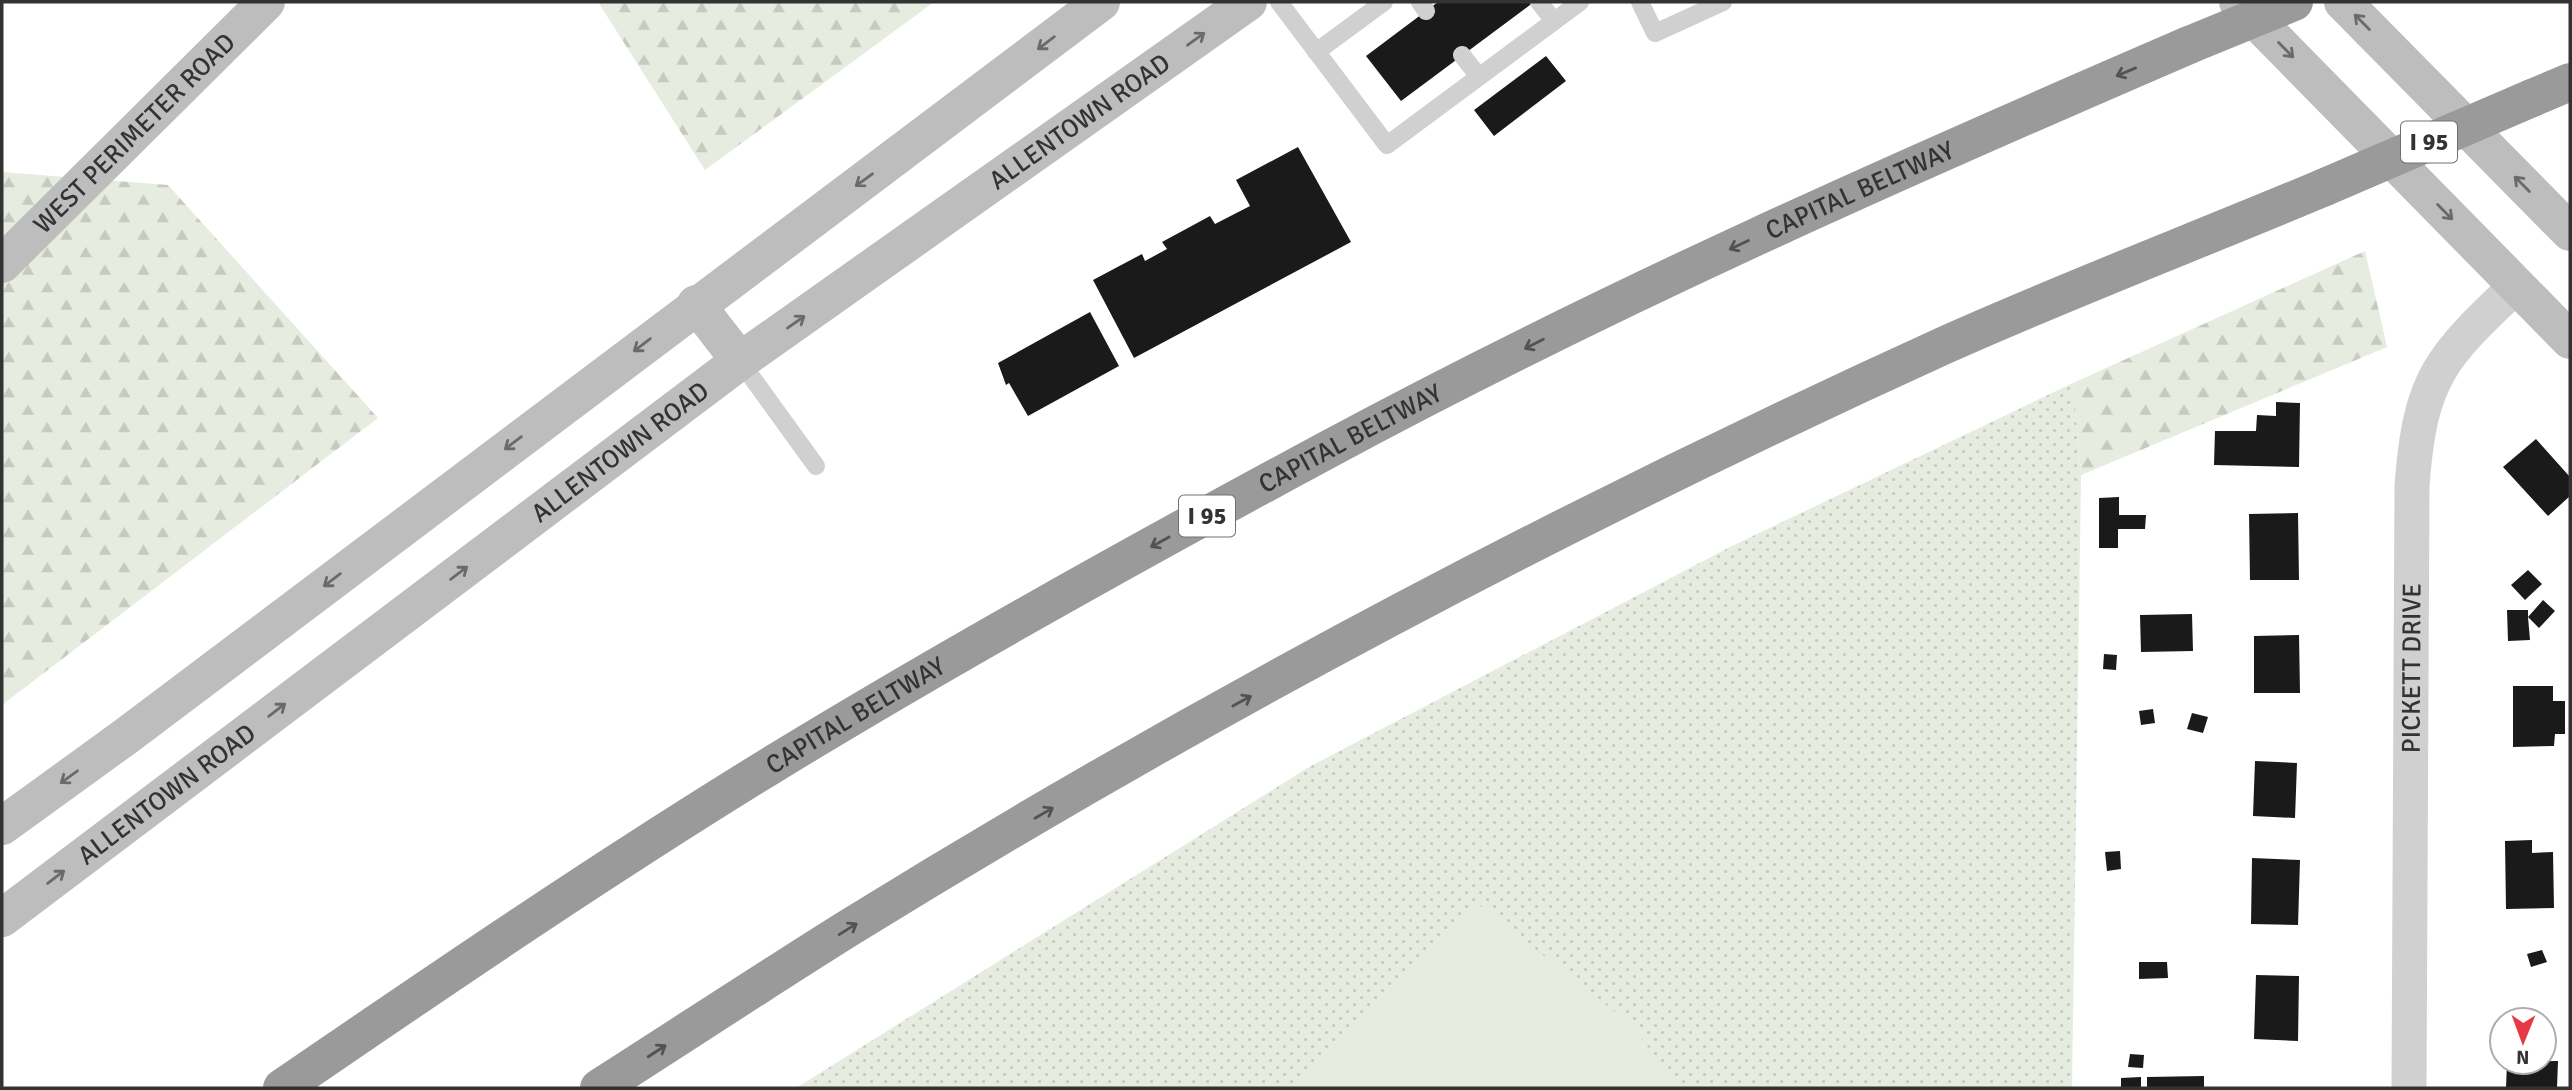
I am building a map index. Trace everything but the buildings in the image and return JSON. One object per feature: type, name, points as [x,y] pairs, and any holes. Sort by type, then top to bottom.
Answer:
[{"type":"highway","name":"CAPITAL BELTWAY","points":[[282,1088],[515,928],[776,763],[1046,605],[1318,455],[1601,310],[1824,205],[2294,2]]},
{"type":"highway","name":"I 95","points":[[599,1088],[848,928],[1127,765],[1407,610],[1676,474],[1948,344],[2570,82]]},
{"type":"main road","name":"WEST PERIMETER ROAD","points":[[2,264],[266,2]]},
{"type":"main road","points":[[2,826],[136,729],[696,304],[1101,2]]},
{"type":"main road","name":"ALLENTOWN ROAD","points":[[2,918],[740,361],[1248,2]]},
{"type":"main road","points":[[2238,2],[2570,340]]},
{"type":"main road","points":[[2343,2],[2570,232]]},
{"type":"main road","points":[[696,304],[740,361]]},
{"type":"street","name":"PICKETT DRIVE","points":[[2409,1088],[2412,499],[2415,440],[2429,387],[2441,365],[2462,338],[2517,285]]},
{"type":"lane","points":[[1279,2],[1387,145],[1580,2]]},
{"type":"lane","points":[[1316,52],[1384,2]]},
{"type":"lane","points":[[1539,2],[1554,21]]},
{"type":"lane","points":[[1640,2],[1655,33],[1723,2]]},
{"type":"lane","points":[[1462,55],[1479,77]]},
{"type":"lane","points":[[740,361],[816,466]]},
{"type":"green space","points":[[598,2],[934,2],[705,170]]},
{"type":"green space","points":[[2,172],[168,185],[378,418],[2,705]]},
{"type":"green space","points":[[2365,251],[2387,347],[2081,475],[2073,383]]},
{"type":"green space","points":[[2073,383],[2081,475],[2072,1088],[796,1088],[1309,767],[1730,547]]},
{"type":"green space","points":[[1477,903],[1634,1027],[1676,1088],[1296,1088]]}]
